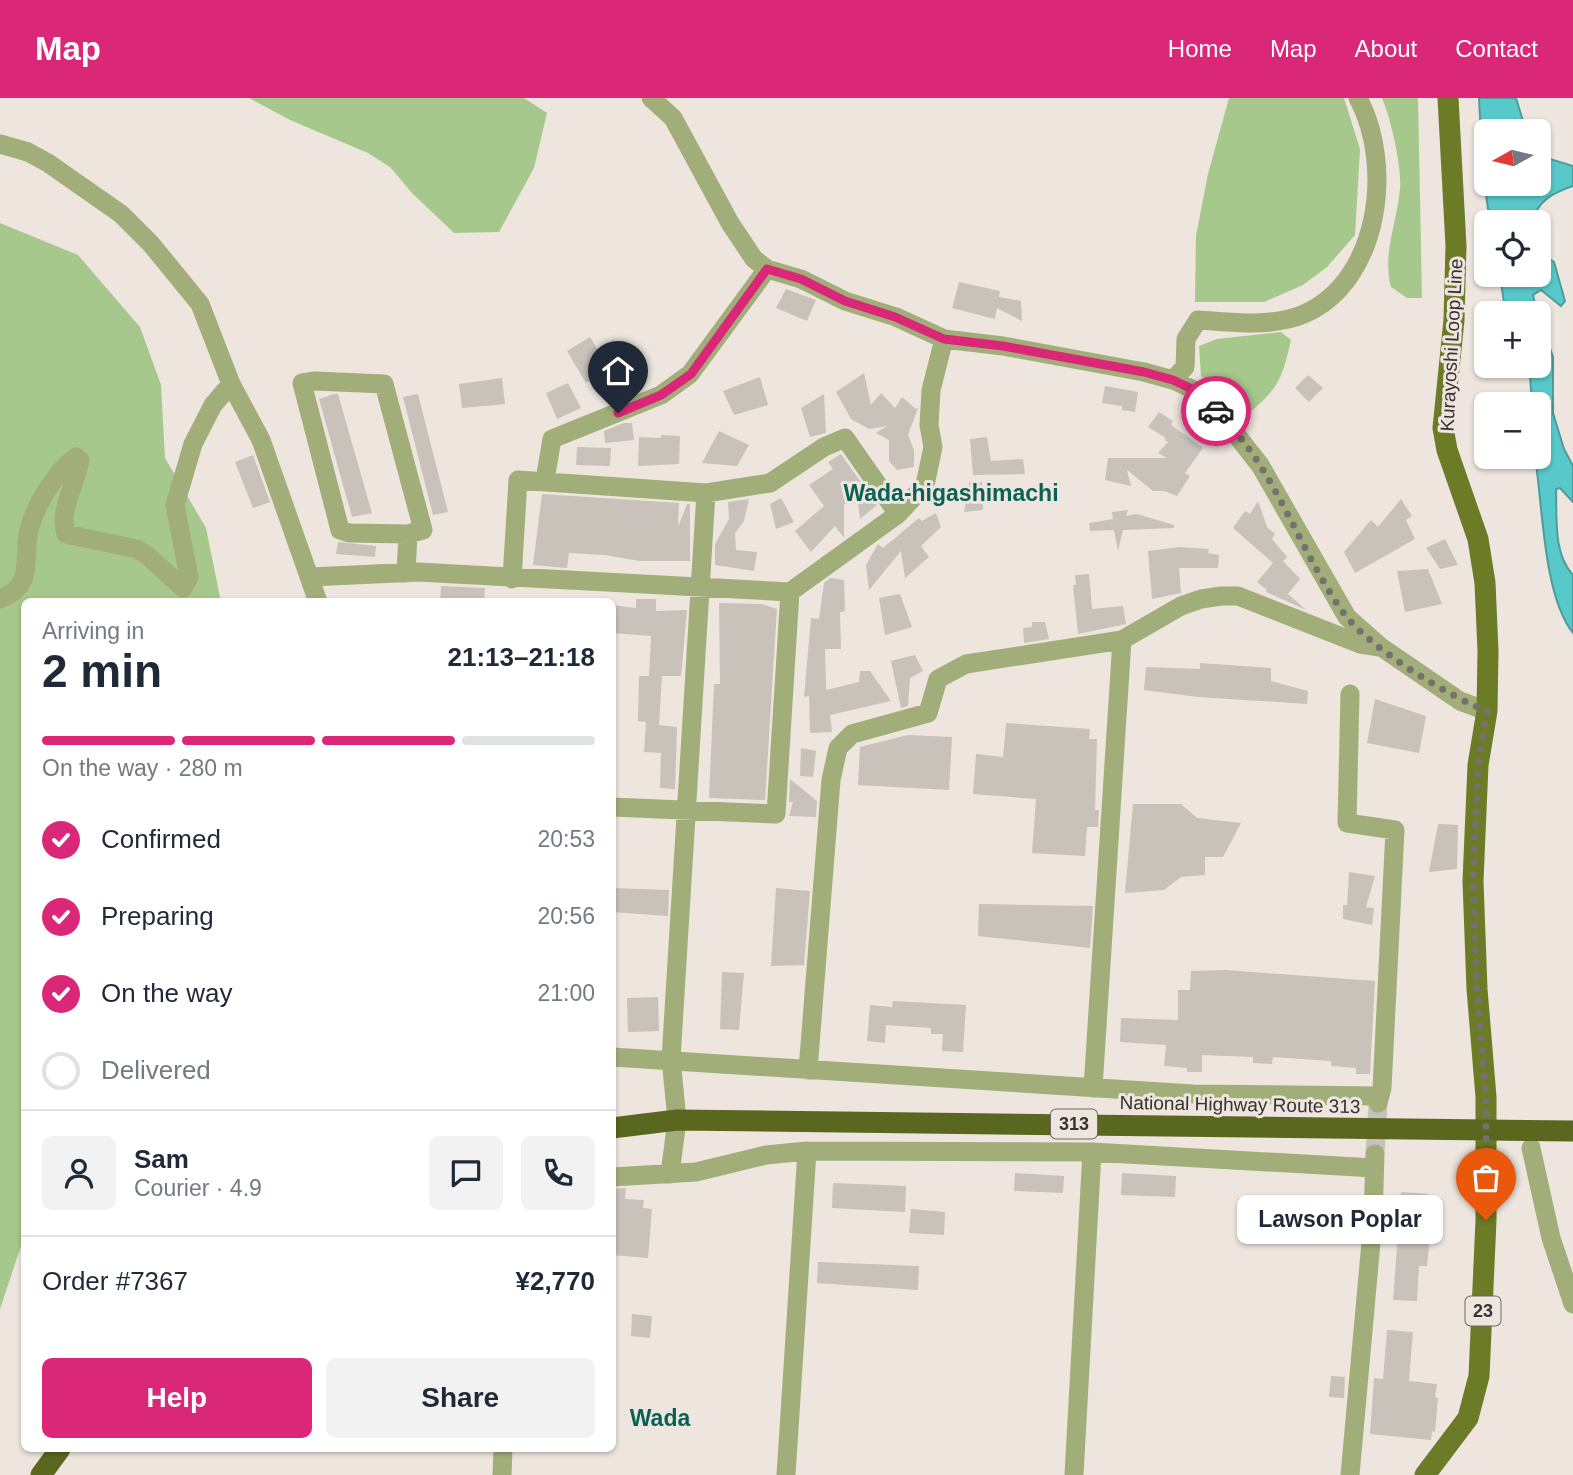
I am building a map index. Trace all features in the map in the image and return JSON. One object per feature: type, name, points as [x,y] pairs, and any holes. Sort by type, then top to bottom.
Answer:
[{"type":"highway","name":"National Highway Route 313","points":[[616,1128],[677,1121],[1486,1130],[1533,1139],[1573,1131]]},
{"type":"highway","points":[[41,1475],[58,1452]]},
{"type":"main road","name":"Kurayoshi Loop Line","points":[[1448,98],[1457,246],[1454,320],[1443,428],[1447,450],[1478,539],[1485,583],[1488,651],[1487,711],[1478,765],[1473,881],[1486,1130]]},
{"type":"main road","name":"23","points":[[1425,1475],[1468,1418],[1479,1376],[1486,1245],[1486,1130]]},
{"type":"street","points":[[651,98],[673,118],[730,223],[754,259],[767,269],[801,279],[845,301],[895,317],[944,339],[1003,346],[1144,372],[1173,380],[1194,390],[1242,440],[1260,465],[1347,618],[1381,647],[1460,701],[1487,711]]},
{"type":"street","points":[[1173,380],[1185,367],[1186,340],[1198,320],[1262,323],[1287,320],[1306,313],[1331,295],[1348,276],[1368,239],[1376,211],[1378,183],[1375,140],[1358,98]]},
{"type":"street","points":[[0,144],[28,152],[84,186],[121,214],[151,244],[200,304],[231,384],[261,440],[317,598]]},
{"type":"street","points":[[545,480],[552,439],[661,395],[691,374],[767,269]]},
{"type":"street","points":[[310,577],[406,573],[790,592],[898,514],[925,485],[933,447],[929,425],[932,390],[944,339]]},
{"type":"street","points":[[315,381],[384,384],[423,530],[408,534],[349,533],[340,530],[302,383],[315,381]]},
{"type":"street","points":[[0,599],[20,587],[25,576],[29,529],[62,467],[76,457],[80,460],[79,468],[65,511],[66,534],[137,548],[183,588],[189,578],[175,505],[193,444],[213,405],[231,384]]},
{"type":"street","points":[[512,579],[518,480],[706,492],[770,483],[824,447],[845,438],[898,514]]},
{"type":"street","points":[[670,1174],[677,1121],[671,1059],[706,492]]},
{"type":"street","points":[[406,573],[408,534]]},
{"type":"street","points":[[616,807],[776,814],[790,592]]},
{"type":"street","points":[[808,1069],[831,780],[838,748],[852,734],[928,713],[938,679],[966,664],[1122,640],[1181,606],[1201,599],[1238,596],[1360,644],[1381,647]]},
{"type":"street","points":[[1093,1088],[1122,640]]},
{"type":"street","points":[[616,1057],[1193,1094],[1378,1099],[1395,830],[1347,823],[1350,694]]},
{"type":"street","points":[[1533,1139],[1551,1238],[1573,1304]]},
{"type":"street","points":[[786,1475],[807,1151]]},
{"type":"street","points":[[616,1177],[670,1174],[807,1151],[1092,1152],[1375,1161],[1373,1220],[1350,1475]]},
{"type":"street","points":[[1074,1475],[1092,1152]]},
{"type":"street","points":[[502,1475],[503,1452]]},
{"type":"green space","points":[[249,98],[524,98],[547,113],[534,168],[499,232],[454,233],[412,193],[390,167],[368,153],[290,120]]},
{"type":"green space","points":[[1229,98],[1344,98],[1360,149],[1355,235],[1327,267],[1303,285],[1264,302],[1195,302],[1196,236],[1208,174]]},
{"type":"green space","points":[[1382,98],[1418,98],[1422,298],[1407,298],[1391,287],[1389,250],[1400,180],[1395,143]]},
{"type":"green space","points":[[0,223],[78,255],[140,327],[161,385],[165,458],[206,528],[220,598],[21,598],[21,1246],[0,1309]]},
{"type":"green space","points":[[1281,332],[1291,340],[1282,374],[1267,397],[1248,414],[1201,376],[1199,346],[1217,339]]},
{"type":"water","points":[[1479,98],[1516,98],[1522,119],[1480,119]]},
{"type":"water","points":[[1551,159],[1573,166],[1573,186],[1551,196]]},
{"type":"water","points":[[1486,196],[1550,196],[1537,210],[1488,210]]},
{"type":"water","points":[[1551,260],[1554,262],[1565,301],[1561,306],[1541,290],[1533,295],[1534,301],[1504,301],[1502,287],[1551,287]]},
{"type":"water","points":[[1551,351],[1553,413],[1564,449],[1573,466],[1573,502],[1560,488],[1556,489],[1559,546],[1573,575],[1573,633],[1563,617],[1550,574],[1536,469],[1551,469],[1551,392],[1531,392],[1530,378],[1551,378]]},
{"type":"building","points":[[959,282],[1000,291],[999,297],[1021,301],[1022,321],[997,308],[995,319],[952,308]]},
{"type":"building","points":[[786,289],[816,300],[807,321],[776,308]]},
{"type":"building","points":[[590,337],[609,368],[586,383],[567,351]]},
{"type":"building","points":[[864,373],[871,405],[881,393],[895,408],[902,397],[918,408],[908,435],[914,450],[914,467],[897,470],[889,461],[889,440],[876,433],[887,426],[869,429],[851,419],[836,392]]},
{"type":"building","points":[[1308,375],[1323,388],[1309,402],[1295,388]]},
{"type":"building","points":[[760,377],[768,405],[734,415],[723,391]]},
{"type":"building","points":[[502,378],[505,404],[462,408],[459,384]]},
{"type":"building","points":[[568,383],[581,408],[557,419],[546,393]]},
{"type":"building","points":[[1105,386],[1138,392],[1135,412],[1122,410],[1122,406],[1102,403]]},
{"type":"building","points":[[338,394],[372,513],[352,517],[319,399]]},
{"type":"building","points":[[418,394],[448,512],[433,515],[403,397]]},
{"type":"building","points":[[824,394],[826,433],[810,437],[801,408]]},
{"type":"building","points":[[1159,412],[1173,421],[1171,425],[1203,448],[1185,473],[1190,476],[1177,496],[1164,491],[1153,491],[1127,470],[1131,486],[1105,480],[1108,458],[1167,458],[1158,453],[1168,442],[1164,440],[1166,438],[1148,427]]},
{"type":"building","points":[[624,423],[632,423],[634,440],[605,443],[604,431]]},
{"type":"building","points":[[719,431],[749,445],[737,466],[702,463]]},
{"type":"building","points":[[661,435],[680,436],[679,464],[638,466],[639,437],[661,438]]},
{"type":"building","points":[[987,437],[991,461],[1023,459],[1025,474],[973,475],[970,439]]},
{"type":"building","points":[[577,447],[611,448],[610,466],[576,465]]},
{"type":"building","points":[[841,454],[877,505],[860,519],[858,503],[844,504],[844,538],[835,526],[811,552],[795,531],[824,506],[809,485],[833,469],[828,462]]},
{"type":"building","points":[[253,455],[270,502],[253,508],[235,462]]},
{"type":"building","points":[[969,482],[982,482],[983,510],[964,512],[969,496]]},
{"type":"building","points":[[542,494],[679,503],[678,527],[687,504],[690,504],[690,561],[640,561],[569,553],[567,568],[533,565]]},
{"type":"building","points":[[781,498],[794,522],[776,529],[770,504]]},
{"type":"building","points":[[749,499],[744,521],[735,533],[736,550],[757,552],[754,571],[715,565],[715,544],[729,519],[728,502]]},
{"type":"building","points":[[1401,499],[1412,516],[1406,520],[1415,539],[1355,573],[1344,552],[1371,520],[1378,527]]},
{"type":"building","points":[[1258,501],[1267,527],[1275,534],[1272,539],[1287,557],[1283,561],[1300,579],[1288,594],[1306,610],[1266,592],[1257,582],[1273,563],[1233,528],[1245,511],[1250,514]]},
{"type":"building","points":[[1128,510],[1126,516],[1137,514],[1174,525],[1174,528],[1123,530],[1118,551],[1114,530],[1090,531],[1089,523],[1113,519],[1112,512]]},
{"type":"building","points":[[936,513],[941,527],[921,546],[929,557],[905,578],[901,551],[869,590],[866,565],[878,544],[883,548],[919,518],[922,521]]},
{"type":"building","points":[[1445,539],[1458,565],[1440,569],[1426,548]]},
{"type":"building","points":[[338,542],[376,546],[375,557],[336,554]]},
{"type":"building","points":[[1179,547],[1209,549],[1208,553],[1219,555],[1218,568],[1179,568],[1181,593],[1152,599],[1148,551]]},
{"type":"building","points":[[1428,569],[1442,604],[1405,612],[1397,571]]},
{"type":"building","points":[[1089,574],[1092,609],[1123,606],[1126,624],[1078,634],[1073,585],[1076,585],[1075,575]]},
{"type":"building","points":[[830,578],[844,580],[845,611],[840,612],[841,649],[825,649],[826,690],[859,682],[860,671],[870,671],[891,701],[830,715],[832,732],[810,733],[809,696],[804,697],[811,618],[819,619],[824,583]]},
{"type":"building","points":[[441,586],[485,588],[484,598],[440,598]]},
{"type":"building","points":[[900,594],[912,627],[885,635],[879,598]]},
{"type":"building","points":[[636,599],[656,599],[656,611],[687,610],[681,676],[662,676],[659,725],[677,727],[675,789],[660,788],[661,753],[644,752],[646,722],[638,721],[639,676],[649,676],[651,636],[616,633],[616,606],[636,608]]},
{"type":"building","points":[[719,603],[762,604],[777,609],[765,800],[709,798],[714,684],[720,684]]},
{"type":"building","points":[[1032,622],[1045,622],[1049,639],[1024,643],[1023,628],[1032,627]]},
{"type":"building","points":[[915,655],[923,671],[910,678],[908,706],[901,708],[891,661]]},
{"type":"building","points":[[1200,663],[1271,668],[1271,681],[1308,691],[1307,704],[1198,697],[1144,690],[1146,667],[1200,669]]},
{"type":"building","points":[[1375,699],[1426,716],[1419,753],[1367,743]]},
{"type":"building","points":[[1006,723],[1090,729],[1089,739],[1097,739],[1095,810],[1099,810],[1098,827],[1087,827],[1085,856],[1032,853],[1036,799],[973,794],[976,754],[1003,757]]},
{"type":"building","points":[[908,735],[952,737],[949,790],[858,785],[860,747]]},
{"type":"building","points":[[801,748],[816,751],[813,777],[800,776]]},
{"type":"building","points":[[790,779],[817,801],[816,817],[789,816],[793,802],[789,802]]},
{"type":"building","points":[[1133,804],[1181,804],[1197,818],[1241,823],[1223,857],[1205,857],[1205,875],[1181,877],[1164,890],[1125,893]]},
{"type":"building","points":[[1438,824],[1458,825],[1457,869],[1429,872]]},
{"type":"building","points":[[1349,872],[1375,876],[1366,907],[1374,908],[1372,925],[1343,919],[1343,905],[1347,905]]},
{"type":"building","points":[[616,888],[669,890],[668,916],[616,912]]},
{"type":"building","points":[[776,888],[810,891],[804,965],[771,966]]},
{"type":"building","points":[[979,904],[1093,906],[1090,948],[978,936]]},
{"type":"building","points":[[1225,970],[1375,981],[1370,1074],[1356,1074],[1356,1068],[1331,1066],[1331,1061],[1273,1057],[1272,1064],[1253,1063],[1253,1057],[1202,1055],[1202,1072],[1187,1072],[1187,1068],[1164,1066],[1166,1045],[1120,1042],[1121,1018],[1178,1020],[1178,990],[1190,990],[1191,971]]},
{"type":"building","points":[[722,972],[744,973],[739,1030],[720,1029]]},
{"type":"building","points":[[658,997],[659,1031],[628,1032],[627,998]]},
{"type":"building","points":[[893,1001],[966,1005],[963,1052],[942,1051],[943,1034],[931,1034],[931,1028],[886,1025],[885,1043],[867,1041],[870,1005],[892,1007]]},
{"type":"building","points":[[1015,1173],[1064,1176],[1063,1193],[1014,1191]]},
{"type":"building","points":[[1122,1173],[1176,1176],[1175,1197],[1121,1195]]},
{"type":"building","points":[[833,1183],[906,1186],[905,1212],[832,1208]]},
{"type":"building","points":[[626,1188],[625,1199],[644,1200],[643,1208],[652,1209],[648,1258],[616,1255],[616,1189]]},
{"type":"building","points":[[1401,1192],[1429,1194],[1425,1243],[1429,1244],[1427,1266],[1419,1266],[1417,1301],[1393,1300]]},
{"type":"building","points":[[911,1209],[945,1212],[944,1235],[909,1233]]},
{"type":"building","points":[[818,1262],[919,1266],[918,1290],[817,1283]]},
{"type":"building","points":[[632,1314],[652,1316],[650,1338],[631,1336]]},
{"type":"building","points":[[1387,1330],[1413,1332],[1409,1381],[1437,1384],[1435,1432],[1432,1431],[1431,1440],[1370,1434],[1374,1378],[1383,1379]]},
{"type":"building","points":[[1331,1376],[1345,1377],[1344,1398],[1329,1397]]},
{"type":"tunnel","points":[[1375,1154],[1378,1103]]},
{"type":"way so far","points":[[1216,411],[1260,465],[1347,618],[1381,647],[1460,701],[1487,711],[1478,765],[1473,881],[1477,989],[1486,1097],[1486,1220]]},
{"type":"place","name":"Lawson Poplar","points":[[1486,1220]]},
{"type":"district","name":"Wada-higashimachi","points":[[951,493]]},
{"type":"district","name":"Wada","points":[[660,1418]]},
{"type":"route","points":[[618,413],[661,395],[691,374],[767,269],[801,279],[845,301],[895,317],[944,339],[1003,346],[1144,372],[1173,380],[1194,390],[1216,411]]}]
